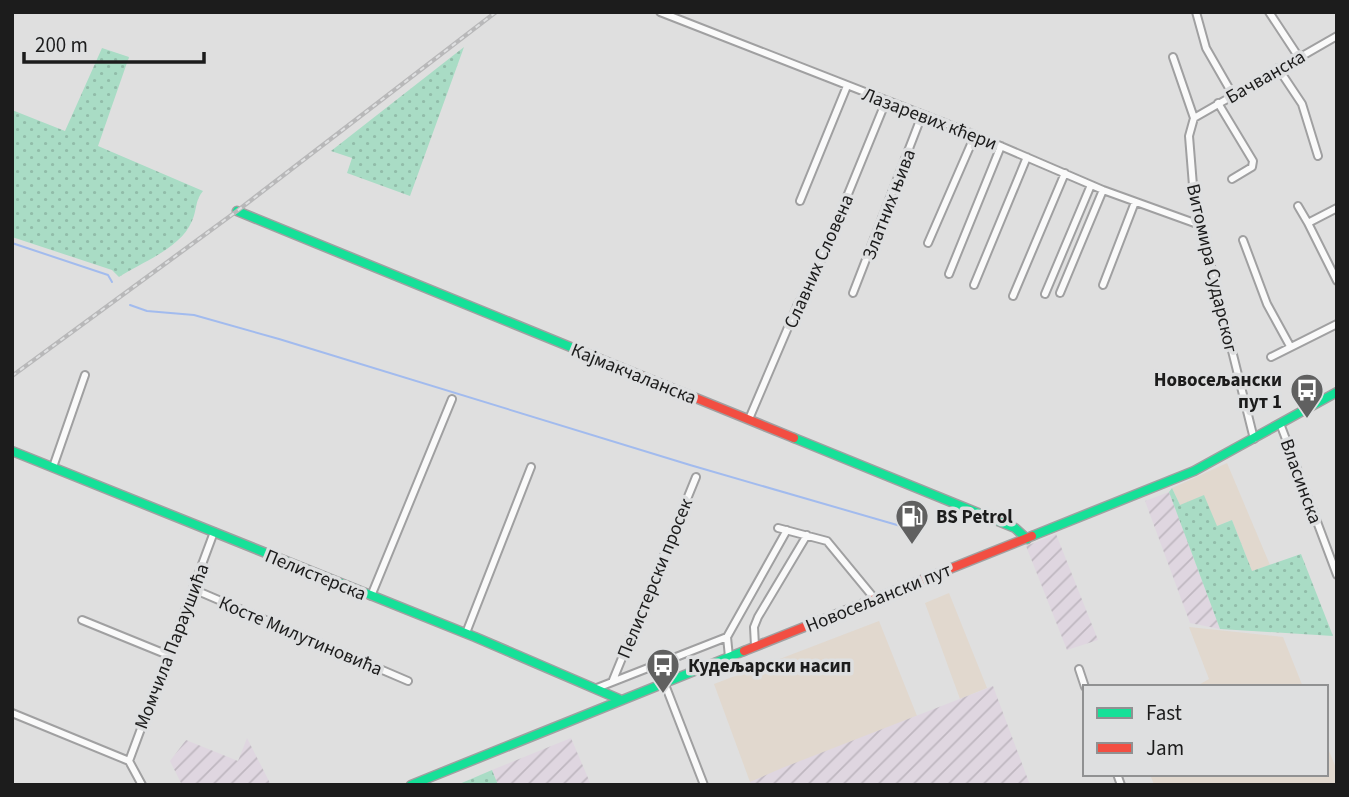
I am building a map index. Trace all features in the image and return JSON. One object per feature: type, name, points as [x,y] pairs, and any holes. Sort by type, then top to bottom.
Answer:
[{"type":"street","name":"Лазаревих кћери","points":[[660,12],[975,135],[1103,190],[1200,225]]},
{"type":"street","points":[[1196,12],[1206,48],[1233,94]]},
{"type":"street","points":[[1269,12],[1298,56]]},
{"type":"street","name":"Бачванска","points":[[1194,118],[1337,36]]},
{"type":"street","name":"Витомира Сударског","points":[[1173,57],[1194,118],[1189,136],[1200,225],[1254,439]]},
{"type":"street","points":[[1278,68],[1302,104],[1318,156]]},
{"type":"street","points":[[800,201],[847,86]]},
{"type":"street","name":"Славних Словена","points":[[749,419],[798,304],[810,287],[886,101]]},
{"type":"street","points":[[1218,103],[1253,162],[1252,167],[1232,179]]},
{"type":"street","name":"Златних њива","points":[[853,293],[922,115]]},
{"type":"street","points":[[928,243],[975,135]]},
{"type":"street","points":[[949,274],[1001,146]]},
{"type":"street","points":[[974,285],[1027,157]]},
{"type":"street","points":[[1013,296],[1065,173]]},
{"type":"street","points":[[1045,294],[1091,185]]},
{"type":"street","points":[[1060,293],[1103,190]]},
{"type":"street","points":[[1103,285],[1135,202]]},
{"type":"street","points":[[1298,206],[1337,281]]},
{"type":"street","points":[[1308,223],[1337,208]]},
{"type":"street","name":"Кајмакчаланска","points":[[237,211],[1015,528],[1027,539]]},
{"type":"street","points":[[1243,240],[1267,304],[1290,346]]},
{"type":"street","points":[[1271,357],[1337,324]]},
{"type":"street","points":[[53,467],[85,376]]},
{"type":"street","name":"Новосељански пут","points":[[411,785],[619,699],[1194,471],[1281,426],[1337,392]]},
{"type":"street","points":[[371,596],[452,399]]},
{"type":"street","name":"Власинска","points":[[1281,426],[1337,575]]},
{"type":"street","name":"Пелистерска","points":[[12,451],[466,633],[619,699]]},
{"type":"street","points":[[466,633],[531,467]]},
{"type":"street","name":"Пелистерски просек","points":[[613,680],[696,477]]},
{"type":"street","points":[[778,528],[829,543],[874,598]]},
{"type":"street","points":[[729,657],[727,638],[788,530]]},
{"type":"street","name":"Момчила Параушића","points":[[129,761],[214,532]]},
{"type":"street","points":[[755,646],[754,627],[758,617],[807,535]]},
{"type":"street","name":"Косте Милутиновића","points":[[193,589],[408,681]]},
{"type":"street","points":[[82,620],[168,655]]},
{"type":"street","points":[[597,688],[727,638]]},
{"type":"street","points":[[1079,669],[1084,685]]},
{"type":"street","points":[[664,682],[704,785]]},
{"type":"street","points":[[12,713],[129,761],[142,785]]},
{"type":"shaded area","points":[[1227,463],[1270,565],[1252,571],[1232,520],[1217,526],[1180,505],[1172,488]]},
{"type":"shaded area","points":[[1169,492],[1220,629],[1190,623],[1145,501]]},
{"type":"shaded area","points":[[1056,534],[1098,640],[1067,650],[1026,546]]},
{"type":"shaded area","points":[[949,593],[987,688],[960,699],[925,603]]},
{"type":"shaded area","points":[[879,621],[917,716],[750,782],[714,684]]},
{"type":"shaded area","points":[[1189,627],[1283,637],[1302,685],[1198,685],[1209,679]]},
{"type":"shaded area","points":[[993,686],[1030,785],[751,785],[750,782],[782,768]]},
{"type":"shaded area","points":[[247,738],[271,785],[182,785],[170,761],[186,740],[238,761]]},
{"type":"shaded area","points":[[571,738],[591,785],[498,785],[492,770]]},
{"type":"shaded area","points":[[1328,749],[1337,770],[1337,785],[1154,785],[1151,776],[1328,776]]},
{"type":"green space","points":[[464,47],[410,196],[347,173],[352,158],[331,151]]},
{"type":"green space","points":[[102,48],[129,57],[98,146],[203,191],[187,231],[160,254],[119,277],[112,270],[12,237],[12,110],[65,131]]},
{"type":"green space","points":[[1172,488],[1180,505],[1204,495],[1217,526],[1232,520],[1252,571],[1301,554],[1333,636],[1220,629],[1169,492]]},
{"type":"green space","points":[[492,770],[498,785],[457,785]]},
{"type":"waterway","points":[[12,243],[108,275],[112,282]]},
{"type":"waterway","points":[[130,305],[147,311],[194,315],[279,339],[690,465],[904,527]]},
{"type":"railway","points":[[12,376],[237,211],[496,12]]},
{"type":"traffic: fast","points":[[237,211],[595,357]]},
{"type":"traffic: fast","points":[[1032,536],[1194,471],[1337,392]]},
{"type":"traffic: fast","points":[[794,438],[1015,528],[1027,539]]},
{"type":"traffic: fast","points":[[12,451],[475,637],[619,699]]},
{"type":"traffic: fast","points":[[411,785],[744,651]]},
{"type":"traffic: jam","points":[[595,357],[794,438]]},
{"type":"traffic: jam","points":[[744,651],[1032,536]]},
{"type":"place","name":"Новосељански пут 1","points":[[1307,420]]},
{"type":"place","name":"BS Petrol","points":[[912,546]]},
{"type":"place","name":"Кудељарски насип","points":[[663,695]]}]
